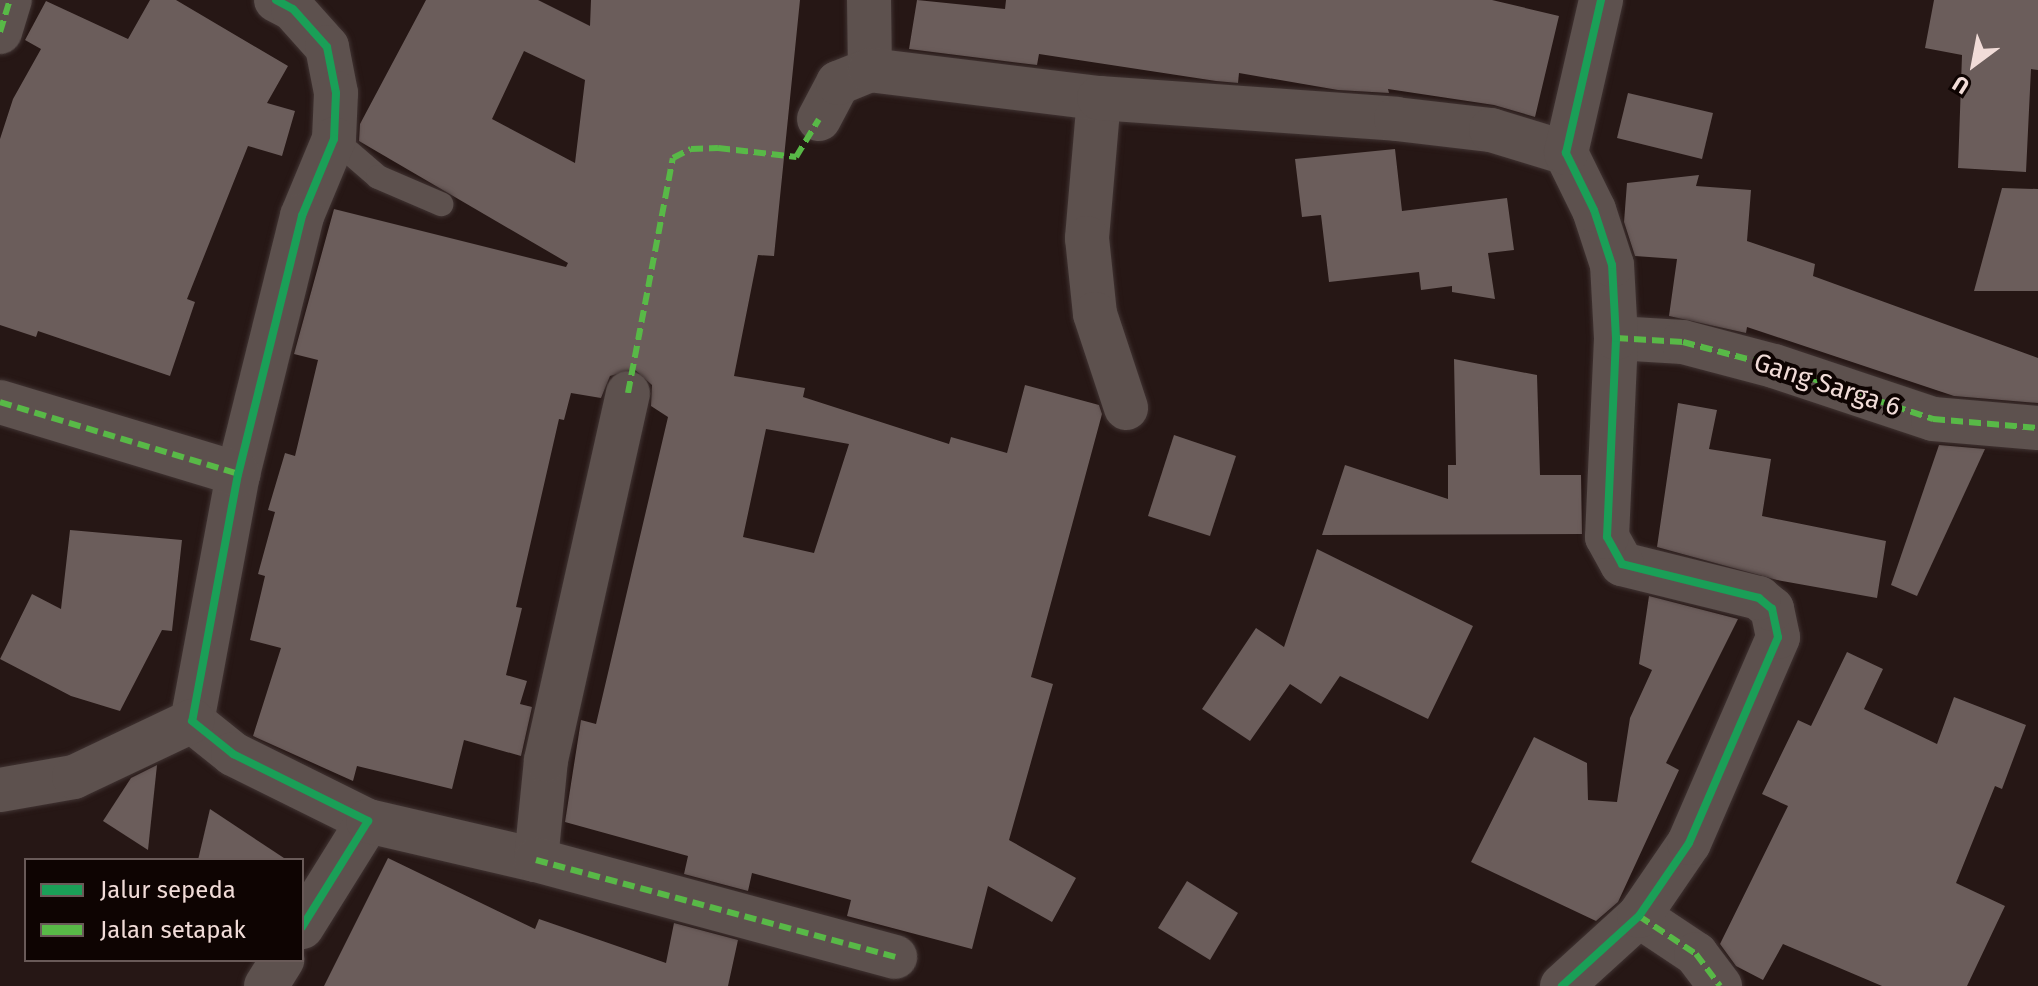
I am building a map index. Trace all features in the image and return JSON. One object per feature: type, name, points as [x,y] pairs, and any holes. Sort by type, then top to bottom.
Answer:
[{"type":"street","points":[[0,32],[10,0]]},
{"type":"street","points":[[192,721],[238,474],[302,216],[334,139],[336,93],[327,47],[293,9],[276,0]]},
{"type":"street","points":[[869,0],[870,70]]},
{"type":"street","points":[[1562,986],[1639,916],[1689,843],[1778,637],[1772,609],[1759,598],[1632,568],[1614,558],[1607,537],[1616,338],[1612,265],[1594,210],[1566,153],[1601,0]]},
{"type":"street","points":[[819,119],[838,83],[870,70],[1099,98],[1240,104],[1491,130],[1566,153]]},
{"type":"street","points":[[1099,98],[1087,238],[1095,314],[1126,408]]},
{"type":"street","name":"Gang Sarga 6","points":[[1616,338],[1683,342],[1774,366],[1933,419],[2038,428]]},
{"type":"street","points":[[536,860],[546,760],[628,393]]},
{"type":"street","points":[[0,402],[238,474]]},
{"type":"street","points":[[0,790],[74,777],[192,721]]},
{"type":"street","points":[[192,721],[233,754],[368,821],[536,860],[895,957]]},
{"type":"street","points":[[304,924],[368,821]]},
{"type":"street","points":[[1639,916],[1696,954],[1720,986]]},
{"type":"street","points":[[266,986],[281,962]]},
{"type":"lane","points":[[334,139],[378,177],[441,204]]},
{"type":"building","points":[[150,0],[176,0],[288,66],[267,103],[295,111],[282,156],[248,146],[187,299],[195,302],[170,376],[38,331],[36,337],[0,325],[0,139],[13,99],[41,49],[25,40],[46,1],[128,39]]},
{"type":"building","points":[[426,0],[538,0],[590,26],[591,0],[800,0],[774,256],[758,255],[734,376],[805,388],[803,397],[949,444],[951,437],[1007,453],[1025,385],[1099,405],[1102,414],[1031,677],[1053,684],[1009,840],[1076,878],[1052,922],[988,886],[972,949],[847,916],[851,900],[752,873],[748,891],[684,874],[688,856],[565,822],[581,720],[596,724],[668,417],[651,406],[652,385],[634,369],[610,376],[601,398],[571,393],[564,420],[559,419],[516,607],[522,608],[506,675],[527,681],[520,704],[532,707],[521,756],[464,740],[452,789],[357,766],[353,781],[253,736],[281,648],[250,640],[265,576],[258,574],[275,512],[268,510],[285,453],[295,456],[318,360],[294,354],[334,209],[566,267],[568,263],[359,141],[360,124]],"holes":[[[524,51],[585,80],[575,163],[492,119]],[[766,429],[849,444],[814,553],[743,537]]]},
{"type":"building","points":[[917,0],[1005,9],[1006,0],[1492,0],[1559,16],[1535,117],[1494,105],[1388,89],[1389,93],[1338,90],[1239,73],[1238,83],[1039,54],[1037,65],[909,49]]},
{"type":"building","points":[[1934,0],[2038,0],[2038,70],[2031,69],[2026,172],[1958,168],[1962,55],[1925,48]]},
{"type":"building","points":[[1628,93],[1713,113],[1702,159],[1617,138]]},
{"type":"building","points":[[1395,149],[1402,211],[1507,198],[1514,250],[1488,253],[1495,299],[1452,292],[1452,286],[1421,290],[1419,272],[1329,282],[1321,215],[1302,217],[1295,159]]},
{"type":"building","points":[[1699,175],[1696,186],[1751,190],[1747,241],[1815,264],[1813,276],[2038,358],[2038,403],[1954,396],[1747,327],[1746,333],[1669,316],[1677,259],[1635,256],[1624,222],[1627,183]]},
{"type":"building","points":[[2002,188],[2038,189],[2038,291],[1974,291]]},
{"type":"building","points":[[1454,359],[1537,375],[1540,475],[1581,475],[1582,534],[1322,535],[1345,465],[1448,499],[1448,465],[1456,465]]},
{"type":"building","points":[[1678,403],[1717,410],[1709,449],[1771,459],[1762,516],[1886,541],[1877,598],[1777,580],[1657,547]]},
{"type":"building","points":[[1174,435],[1236,456],[1210,536],[1148,516]]},
{"type":"building","points":[[1939,445],[1985,449],[1917,596],[1891,585]]},
{"type":"building","points":[[70,530],[182,540],[172,631],[162,630],[120,711],[71,696],[0,659],[32,594],[61,609]]},
{"type":"building","points":[[1317,549],[1473,626],[1428,719],[1340,676],[1321,704],[1290,684],[1250,741],[1202,709],[1256,628],[1284,647]]},
{"type":"building","points":[[1649,596],[1738,619],[1666,763],[1679,770],[1618,902],[1596,921],[1471,862],[1534,737],[1587,763],[1588,800],[1617,802],[1630,718],[1652,670],[1639,664]]},
{"type":"building","points":[[1847,652],[1883,669],[1864,709],[1937,744],[1954,697],[2026,725],[2002,789],[1995,786],[1956,883],[2005,906],[1967,986],[1882,986],[1783,944],[1763,980],[1736,966],[1720,944],[1788,806],[1762,794],[1798,720],[1811,726]]},
{"type":"building","points":[[157,765],[148,850],[103,821],[131,778]]},
{"type":"building","points":[[210,809],[284,858],[198,858]]},
{"type":"building","points":[[388,858],[535,929],[539,919],[666,963],[674,923],[738,940],[728,986],[324,986]]},
{"type":"building","points":[[1187,881],[1238,913],[1210,960],[1158,928]]},
{"type":"marked path","points":[[0,32],[10,0]]},
{"type":"marked path","points":[[628,393],[673,158],[691,149],[718,148],[796,157],[819,119]]},
{"type":"marked path","points":[[1616,338],[1683,342],[1774,366],[1933,419],[2038,428]]},
{"type":"marked path","points":[[0,402],[238,474]]},
{"type":"marked path","points":[[536,860],[895,957]]},
{"type":"marked path","points":[[1639,916],[1696,954],[1720,986]]},
{"type":"cycle path","points":[[276,0],[293,9],[327,47],[336,93],[334,139],[302,216],[238,474],[192,721],[233,754],[368,821],[304,924]]},
{"type":"cycle path","points":[[1562,986],[1639,916],[1689,843],[1778,637],[1772,609],[1759,598],[1622,564],[1607,537],[1616,338],[1612,265],[1594,210],[1566,153],[1601,0]]}]
